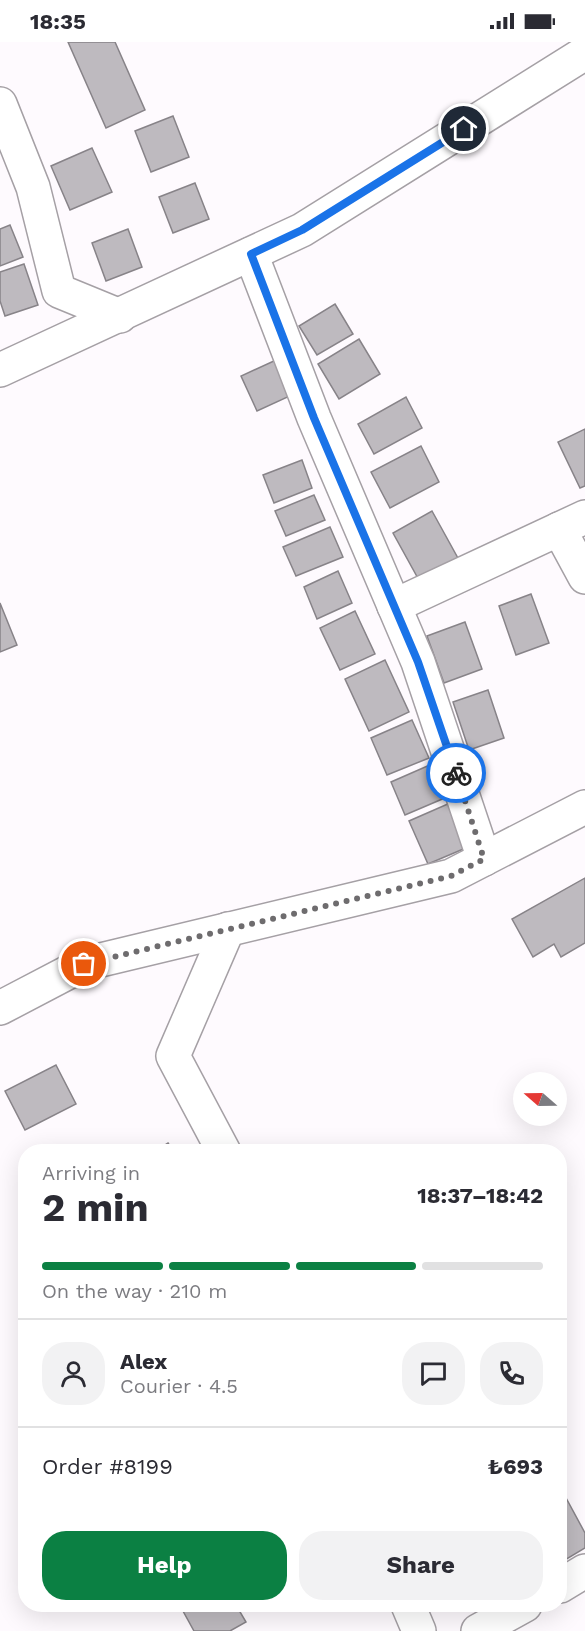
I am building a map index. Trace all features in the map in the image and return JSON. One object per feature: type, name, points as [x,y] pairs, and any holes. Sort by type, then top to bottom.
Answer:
[{"type":"street","points":[[0,370],[302,230],[585,53]]},
{"type":"street","points":[[0,104],[33,187],[59,291],[120,316]]},
{"type":"street","points":[[251,254],[314,418],[418,662],[484,859]]},
{"type":"street","points":[[394,606],[572,523],[585,577]]},
{"type":"street","points":[[0,1008],[84,964],[451,876],[585,807]]},
{"type":"street","points":[[220,1144],[173,1056],[228,929]]},
{"type":"street","points":[[567,1582],[585,1571]]},
{"type":"street","points":[[411,1612],[419,1631]]},
{"type":"street","points":[[478,1631],[512,1612]]},
{"type":"building","points":[[68,42],[115,42],[145,110],[106,128]]},
{"type":"building","points":[[173,116],[189,157],[151,172],[135,131]]},
{"type":"building","points":[[92,148],[112,192],[70,210],[51,166]]},
{"type":"building","points":[[195,183],[209,219],[173,233],[159,197]]},
{"type":"building","points":[[10,225],[23,257],[0,266],[0,229]]},
{"type":"building","points":[[128,229],[142,267],[106,281],[92,243]]},
{"type":"building","points":[[24,264],[38,305],[5,316],[0,301],[0,272]]},
{"type":"building","points":[[335,304],[353,334],[317,355],[299,326]]},
{"type":"building","points":[[359,339],[380,374],[339,399],[318,364]]},
{"type":"building","points":[[276,360],[292,395],[257,411],[241,376]]},
{"type":"building","points":[[406,397],[422,428],[374,454],[358,424]]},
{"type":"building","points":[[585,429],[585,486],[580,488],[558,442]]},
{"type":"building","points":[[421,446],[439,482],[390,508],[371,472]]},
{"type":"building","points":[[302,460],[312,488],[274,503],[263,475]]},
{"type":"building","points":[[314,495],[325,520],[286,536],[275,511]]},
{"type":"building","points":[[432,511],[459,560],[420,582],[393,533]]},
{"type":"building","points":[[330,527],[343,557],[296,576],[283,547]]},
{"type":"building","points":[[338,571],[352,603],[317,619],[304,587]]},
{"type":"building","points":[[531,594],[549,643],[516,655],[499,606]]},
{"type":"building","points":[[0,603],[17,645],[0,652]]},
{"type":"building","points":[[355,611],[375,654],[340,670],[320,628]]},
{"type":"building","points":[[465,622],[482,669],[444,683],[427,636]]},
{"type":"building","points":[[385,660],[409,712],[369,731],[345,679]]},
{"type":"building","points":[[488,690],[504,738],[469,750],[453,702]]},
{"type":"building","points":[[412,720],[429,758],[387,775],[371,738]]},
{"type":"building","points":[[432,764],[447,797],[405,815],[391,782]]},
{"type":"building","points":[[450,803],[468,847],[428,864],[409,821]]},
{"type":"building","points":[[585,878],[585,943],[561,957],[554,944],[533,957],[512,919]]},
{"type":"building","points":[[56,1065],[76,1104],[25,1130],[5,1091]]},
{"type":"building","points":[[567,1500],[585,1533],[585,1548],[567,1559]]},
{"type":"building","points":[[184,1612],[240,1612],[246,1622],[230,1631],[194,1631]]},
{"type":"way so far","points":[[84,964],[451,876],[484,859],[456,773]]},
{"type":"route","points":[[456,773],[418,662],[314,418],[251,254],[302,230],[464,129]]}]
